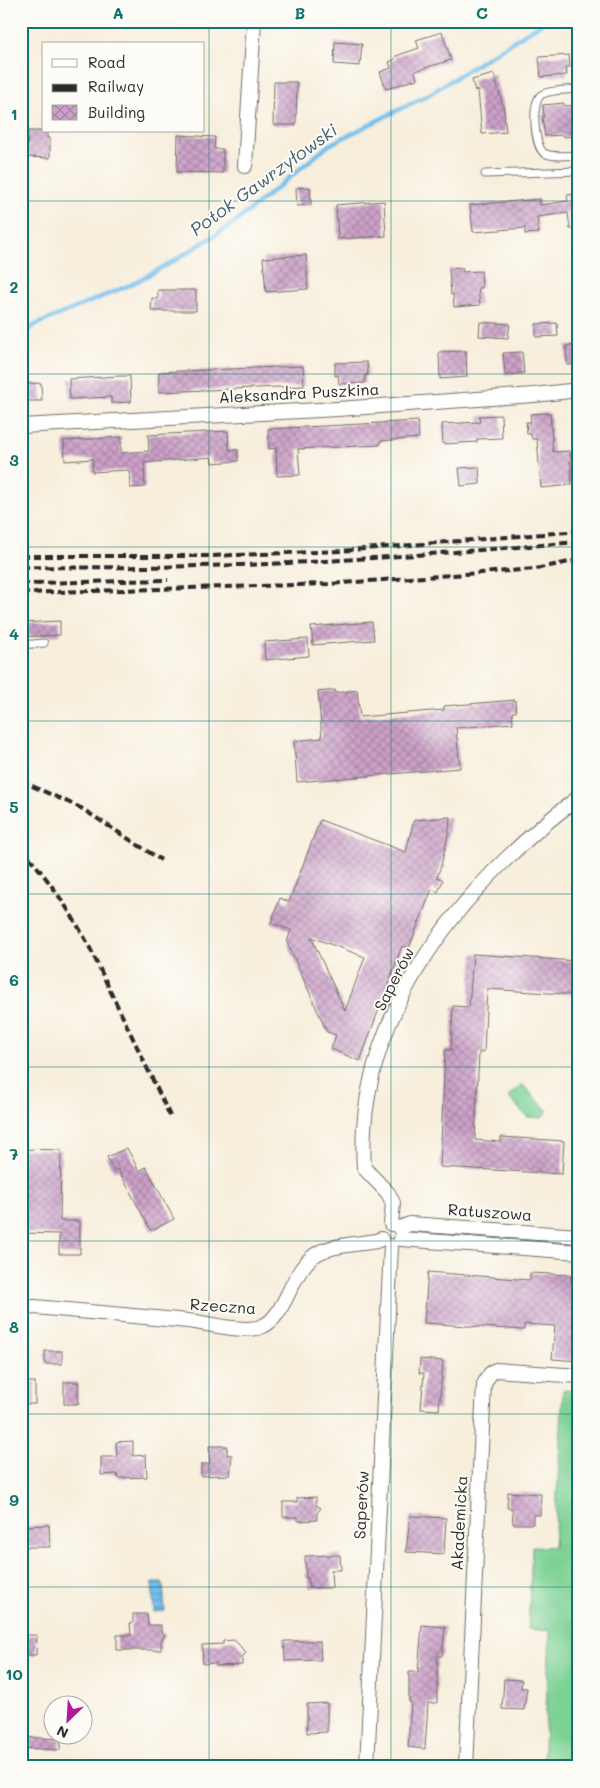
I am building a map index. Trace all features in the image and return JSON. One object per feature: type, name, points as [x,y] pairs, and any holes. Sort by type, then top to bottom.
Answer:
[{"type":"street","points":[[245,166],[254,21]]},
{"type":"street","name":"Aleksandra Puszkina","points":[[21,426],[338,409],[579,390]]},
{"type":"street","name":"Saperów","points":[[367,1767],[393,1203],[388,1193],[364,1168],[363,1151],[367,1094],[372,1072],[396,1009],[425,955],[443,928],[465,902],[514,853],[561,810],[579,797]]},
{"type":"street","name":"Ratuszowa","points":[[393,1235],[410,1224],[579,1236]]},
{"type":"street","name":"Ratuszowa","points":[[393,1235],[579,1252]]},
{"type":"street","name":"Rzeczna","points":[[21,1308],[55,1309],[256,1329],[269,1323],[276,1315],[302,1267],[312,1256],[322,1251],[376,1241],[393,1235]]},
{"type":"street","name":"Akademicka","points":[[466,1767],[484,1384],[490,1374],[496,1370],[579,1376]]},
{"type":"lane","points":[[579,89],[544,94],[538,99],[535,106],[537,141],[540,149],[550,155],[579,155]]},
{"type":"lane","points":[[486,174],[579,170]]},
{"type":"lane","points":[[21,645],[44,643]]},
{"type":"green space","points":[[522,1084],[548,1111],[542,1118],[527,1117],[508,1097]]},
{"type":"green space","points":[[563,1390],[579,1391],[579,1767],[543,1767],[550,1631],[528,1629],[532,1546],[554,1547]]},
{"type":"water","points":[[152,1583],[163,1583],[165,1611],[154,1612]]},
{"type":"building","points":[[442,32],[451,60],[415,71],[417,79],[386,89],[380,72],[391,68],[389,62],[394,60],[396,56],[419,48],[416,40]]},
{"type":"building","points":[[335,42],[362,44],[360,66],[334,64]]},
{"type":"building","points":[[569,55],[570,67],[566,67],[567,75],[541,77],[539,57]]},
{"type":"building","points":[[494,74],[503,103],[506,132],[482,134],[478,90],[475,91],[472,80]]},
{"type":"building","points":[[274,82],[297,82],[296,125],[273,125]]},
{"type":"building","points":[[564,103],[564,106],[579,105],[579,136],[545,136],[542,117],[544,117],[543,105]]},
{"type":"building","points":[[28,131],[47,132],[47,138],[50,138],[50,158],[27,157]]},
{"type":"building","points":[[178,135],[215,137],[214,149],[223,149],[223,173],[177,172]]},
{"type":"building","points":[[310,187],[311,205],[297,206],[296,188]]},
{"type":"building","points":[[579,194],[579,229],[570,229],[568,213],[537,217],[539,233],[525,234],[525,228],[473,232],[470,205],[540,199],[540,205],[568,201],[567,195]]},
{"type":"building","points":[[384,201],[386,236],[338,239],[336,205]]},
{"type":"building","points":[[306,255],[308,289],[266,292],[263,258]]},
{"type":"building","points":[[462,268],[463,272],[481,271],[482,288],[478,288],[480,305],[454,307],[449,269]]},
{"type":"building","points":[[158,290],[196,290],[196,311],[151,311],[152,298],[158,299]]},
{"type":"building","points":[[480,322],[510,324],[508,338],[479,336]]},
{"type":"building","points":[[557,323],[558,336],[536,337],[536,324]]},
{"type":"building","points":[[579,345],[579,364],[567,365],[566,346]]},
{"type":"building","points":[[466,351],[467,377],[440,379],[439,352]]},
{"type":"building","points":[[522,352],[524,373],[505,375],[503,353]]},
{"type":"building","points":[[367,362],[368,375],[365,375],[365,383],[339,384],[338,375],[335,376],[335,363]]},
{"type":"building","points":[[303,366],[304,386],[159,392],[159,372]]},
{"type":"building","points":[[130,376],[131,402],[111,403],[111,397],[70,399],[69,379]]},
{"type":"building","points":[[41,383],[42,401],[22,401],[22,384]]},
{"type":"building","points":[[550,413],[553,452],[570,451],[572,485],[541,488],[537,439],[532,439],[531,434],[527,434],[526,422],[531,422],[530,414]]},
{"type":"building","points":[[501,415],[502,438],[477,439],[477,442],[443,444],[442,424],[480,422],[479,416]]},
{"type":"building","points":[[418,421],[419,438],[380,441],[380,445],[298,449],[300,475],[277,476],[276,448],[269,449],[268,429]]},
{"type":"building","points":[[228,431],[229,450],[238,450],[238,461],[212,463],[211,457],[144,463],[145,487],[130,488],[129,470],[92,472],[93,459],[65,461],[64,441],[121,437],[121,453],[149,451],[148,435]]},
{"type":"building","points":[[479,467],[480,484],[461,486],[459,468]]},
{"type":"building","points":[[60,621],[60,635],[21,637],[21,623]]},
{"type":"building","points":[[372,622],[374,640],[313,645],[311,627]]},
{"type":"building","points":[[308,639],[309,656],[265,660],[264,642]]},
{"type":"building","points":[[335,690],[336,693],[357,690],[360,717],[444,710],[444,706],[515,700],[516,712],[512,712],[513,723],[456,728],[460,768],[297,782],[294,741],[322,738],[318,692]]},
{"type":"building","points":[[450,817],[449,831],[437,877],[443,880],[438,892],[432,889],[409,948],[402,946],[360,1061],[331,1049],[336,1035],[327,1032],[287,942],[291,930],[271,923],[280,898],[289,902],[320,820],[406,852],[414,820]],"holes":[[[311,937],[365,957],[345,1011]]]},
{"type":"building","points":[[473,954],[576,961],[575,964],[579,964],[579,995],[487,989],[484,1052],[479,1052],[475,1140],[501,1142],[501,1137],[564,1141],[562,1174],[440,1167],[445,1050],[451,1050],[453,1006],[469,1007]]},
{"type":"building","points":[[127,1148],[139,1171],[146,1167],[174,1219],[151,1231],[118,1169],[114,1171],[107,1157]]},
{"type":"building","points":[[21,1149],[61,1150],[60,1221],[80,1221],[80,1254],[59,1254],[59,1234],[21,1233]]},
{"type":"building","points":[[428,1272],[530,1280],[530,1273],[571,1275],[571,1281],[579,1281],[579,1361],[552,1359],[555,1326],[524,1324],[524,1330],[424,1323]]},
{"type":"building","points":[[45,1351],[62,1351],[62,1364],[45,1364]]},
{"type":"building","points":[[420,1359],[443,1361],[439,1410],[421,1409],[424,1373],[419,1373]]},
{"type":"building","points":[[21,1382],[35,1382],[35,1404],[21,1404]]},
{"type":"building","points":[[64,1382],[78,1382],[78,1404],[64,1404]]},
{"type":"building","points":[[133,1441],[133,1456],[146,1455],[147,1477],[118,1478],[117,1474],[101,1475],[101,1457],[117,1457],[116,1442]]},
{"type":"building","points":[[209,1446],[227,1446],[227,1455],[232,1455],[230,1475],[201,1476],[201,1464],[210,1464]]},
{"type":"building","points":[[508,1492],[541,1494],[540,1515],[533,1515],[533,1524],[513,1524],[512,1508],[507,1508]]},
{"type":"building","points":[[316,1497],[316,1505],[321,1508],[317,1513],[317,1520],[298,1521],[298,1517],[283,1517],[283,1502],[297,1502],[297,1498]]},
{"type":"building","points":[[410,1516],[446,1518],[444,1554],[406,1552]]},
{"type":"building","points":[[49,1525],[50,1547],[21,1547],[21,1526]]},
{"type":"building","points":[[340,1555],[341,1570],[331,1570],[332,1588],[309,1588],[308,1578],[306,1578],[305,1556]]},
{"type":"building","points":[[133,1614],[147,1614],[148,1625],[161,1625],[161,1632],[165,1635],[161,1641],[161,1650],[117,1650],[117,1635],[131,1635],[130,1623],[133,1623]]},
{"type":"building","points":[[422,1625],[445,1627],[442,1656],[437,1656],[437,1703],[428,1703],[425,1749],[408,1747],[411,1702],[409,1702],[409,1672],[418,1672]]},
{"type":"building","points":[[21,1635],[37,1635],[36,1655],[21,1655]]},
{"type":"building","points":[[234,1640],[246,1653],[242,1657],[242,1665],[216,1666],[216,1663],[203,1664],[202,1645],[223,1644],[223,1641]]},
{"type":"building","points":[[284,1641],[320,1641],[321,1660],[285,1661]]},
{"type":"building","points":[[504,1679],[522,1680],[521,1688],[527,1688],[524,1710],[502,1709]]},
{"type":"building","points":[[327,1703],[327,1732],[307,1733],[307,1704]]},
{"type":"building","points":[[21,1737],[42,1738],[42,1746],[60,1746],[60,1750],[21,1748]]},
{"type":"waterway","name":"Potok Gawrzyłowski","points":[[21,336],[35,325],[132,284],[174,261],[233,224],[329,145],[428,95],[545,21]]},
{"type":"railway","points":[[21,556],[210,556],[340,551],[579,531]]},
{"type":"railway","points":[[21,567],[241,565],[579,542]]},
{"type":"railway","points":[[21,593],[328,584],[535,569],[579,560]]},
{"type":"railway","points":[[35,583],[168,580]]},
{"type":"railway","points":[[21,583],[43,584]]},
{"type":"railway","points":[[21,781],[81,808],[161,860]]},
{"type":"railway","points":[[21,848],[58,894],[88,944],[170,1116]]}]
